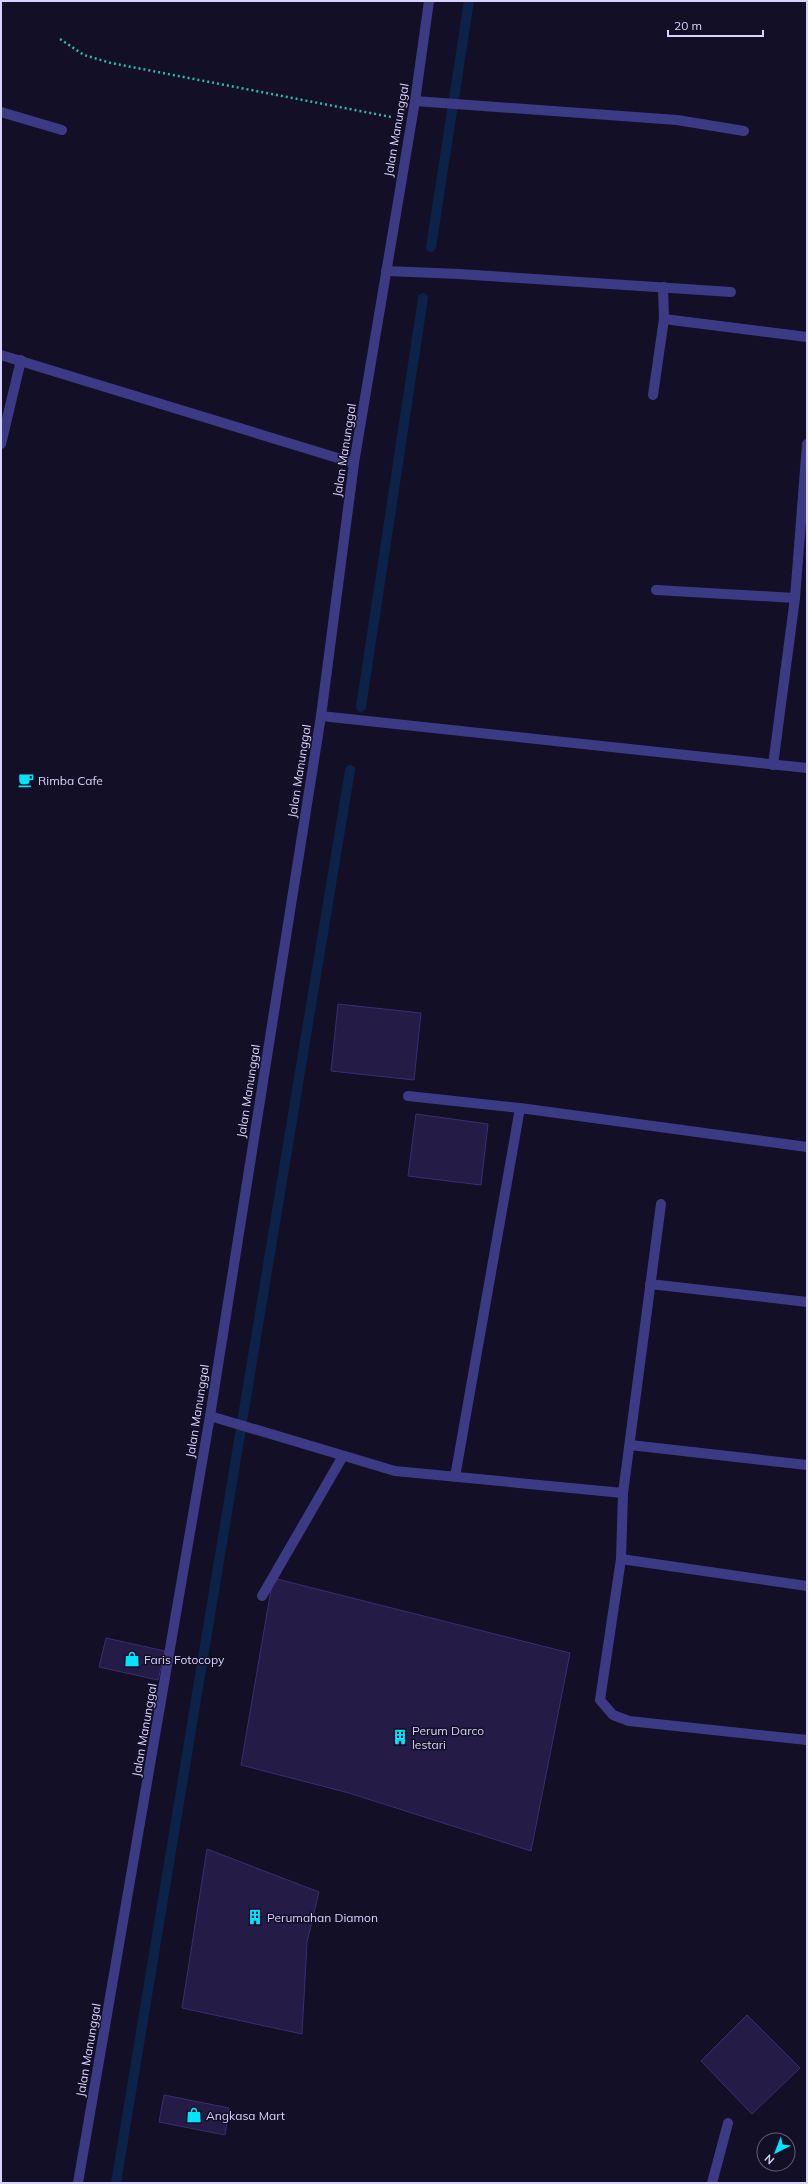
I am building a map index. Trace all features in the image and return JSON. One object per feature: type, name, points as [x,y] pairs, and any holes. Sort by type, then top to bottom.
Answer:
[{"type":"street","name":"Jalan Manunggal","points":[[78,2183],[167,1675],[210,1416],[320,716],[354,463],[415,101],[429,1]]},
{"type":"street","points":[[415,101],[677,120],[744,131]]},
{"type":"street","points":[[1,112],[62,130]]},
{"type":"street","points":[[386,271],[731,292]]},
{"type":"street","points":[[653,396],[664,319],[663,288]]},
{"type":"street","points":[[664,319],[807,337]]},
{"type":"street","points":[[1,355],[354,463]]},
{"type":"street","points":[[1,444],[21,360]]},
{"type":"street","points":[[773,765],[795,598],[807,444]]},
{"type":"street","points":[[656,590],[795,598]]},
{"type":"street","points":[[320,716],[807,768]]},
{"type":"street","points":[[408,1096],[520,1108],[807,1147]]},
{"type":"street","points":[[455,1477],[520,1108]]},
{"type":"street","points":[[661,1204],[623,1493],[621,1559],[600,1700],[613,1715],[629,1721],[807,1740]]},
{"type":"street","points":[[650,1284],[807,1302]]},
{"type":"street","points":[[210,1416],[396,1471],[623,1493]]},
{"type":"street","points":[[630,1446],[807,1465]]},
{"type":"street","points":[[262,1596],[343,1456]]},
{"type":"street","points":[[621,1559],[807,1586]]},
{"type":"street","points":[[712,2183],[728,2123]]},
{"type":"path","points":[[60,39],[84,55],[111,63],[411,120]]},
{"type":"building","points":[[338,1004],[421,1013],[414,1080],[331,1071]]},
{"type":"building","points":[[416,1114],[488,1124],[481,1185],[408,1176]]},
{"type":"building","name":"Perum Darco lestari","points":[[273,1578],[570,1653],[531,1851],[349,1793],[241,1765]]},
{"type":"building","name":"Faris Fotocopy","points":[[106,1638],[165,1651],[158,1680],[99,1667]]},
{"type":"building","name":"Perumahan Diamon","points":[[207,1849],[319,1892],[307,1942],[302,2034],[182,2008]]},
{"type":"building","points":[[747,2015],[800,2068],[752,2114],[701,2061]]},
{"type":"building","name":"Angkasa Mart","points":[[164,2095],[229,2108],[225,2135],[159,2122]]},
{"type":"waterway","points":[[431,247],[469,1]]},
{"type":"waterway","points":[[361,707],[423,298]]},
{"type":"waterway","points":[[116,2183],[350,770]]},
{"type":"place","name":"Rimba Cafe","points":[[26,780]]},
{"type":"place","name":"Faris Fotocopy","points":[[132,1659]]},
{"type":"place","name":"Perum Darco lestari","points":[[400,1737]]},
{"type":"place","name":"Perumahan Diamon","points":[[255,1917]]},
{"type":"place","name":"Angkasa Mart","points":[[194,2115]]}]
